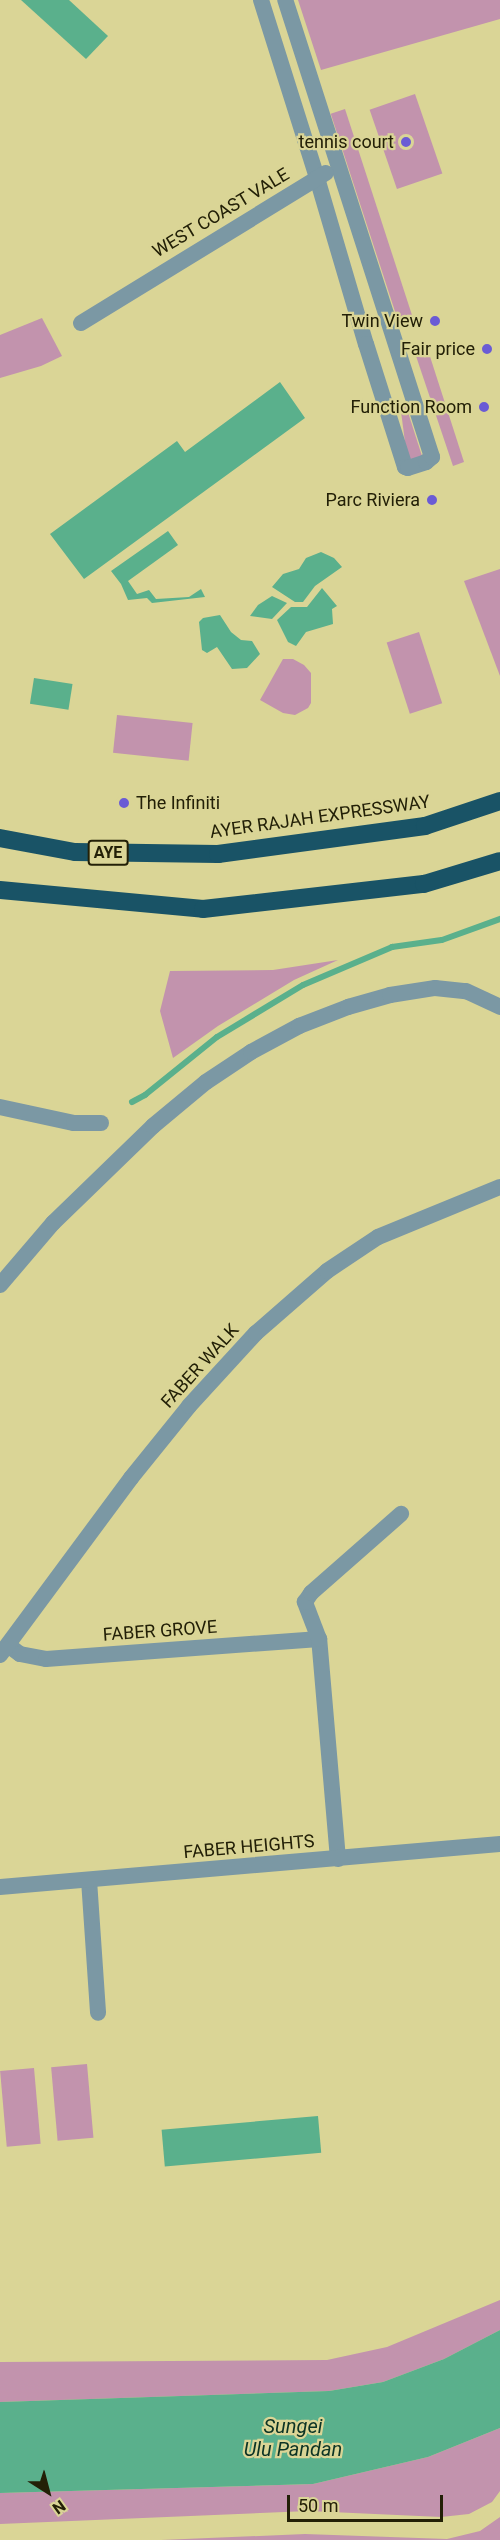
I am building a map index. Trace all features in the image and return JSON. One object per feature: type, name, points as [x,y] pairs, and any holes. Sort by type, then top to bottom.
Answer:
[{"type":"highway","name":"AYER RAJAH EXPRESSWAY","points":[[0,838],[75,852],[218,854],[425,826],[500,801]]},
{"type":"highway","points":[[0,890],[203,909],[424,884],[500,861]]},
{"type":"street","name":"WEST COAST VALE","points":[[261,0],[405,467],[426,462],[432,457],[391,336],[339,165],[285,0]]},
{"type":"street","points":[[317,178],[339,165]]},
{"type":"street","name":"WEST COAST VALE","points":[[81,323],[317,178]]},
{"type":"street","points":[[366,344],[391,336]]},
{"type":"street","points":[[0,1285],[53,1223],[153,1126],[206,1082],[251,1052],[299,1026],[348,1007],[390,995],[435,988],[466,991],[500,1007]]},
{"type":"street","points":[[0,1107],[74,1123],[101,1123]]},
{"type":"street","name":"FABER WALK","points":[[4,1650],[131,1478],[189,1406],[256,1333],[327,1271],[378,1237],[500,1188]]},
{"type":"street","points":[[338,1859],[319,1639],[305,1602],[307,1597],[400,1514]]},
{"type":"street","name":"FABER GROVE","points":[[4,1650],[46,1659],[319,1639]]},
{"type":"street","name":"FABER HEIGHTS","points":[[0,1887],[500,1844]]},
{"type":"street","points":[[89,1880],[98,2013]]},
{"type":"shaded area","points":[[298,0],[500,0],[500,19],[321,70]]},
{"type":"shaded area","name":"tennis court","points":[[415,94],[442,173],[397,189],[370,110]]},
{"type":"shaded area","points":[[345,109],[412,316],[398,321],[331,114]]},
{"type":"shaded area","points":[[42,318],[62,356],[41,366],[0,378],[0,335]]},
{"type":"shaded area","points":[[425,341],[464,462],[453,466],[416,356],[420,345]]},
{"type":"shaded area","points":[[405,403],[422,456],[412,461],[407,455],[400,404]]},
{"type":"shaded area","points":[[500,569],[500,676],[464,581]]},
{"type":"shaded area","points":[[419,632],[442,703],[410,714],[387,643]]},
{"type":"shaded area","points":[[283,659],[293,659],[304,665],[311,673],[311,703],[308,708],[295,715],[283,713],[260,700]]},
{"type":"shaded area","points":[[117,715],[193,723],[189,761],[113,753]]},
{"type":"shaded area","points":[[338,960],[294,980],[218,1026],[173,1058],[160,1011],[170,971],[273,970]]},
{"type":"shaded area","points":[[87,2064],[93,2138],[58,2141],[51,2067]]},
{"type":"shaded area","points":[[34,2068],[41,2144],[7,2147],[0,2071]]},
{"type":"shaded area","points":[[500,2300],[500,2330],[444,2359],[383,2382],[329,2391],[0,2402],[0,2362],[327,2360],[387,2347]]},
{"type":"shaded area","points":[[500,2428],[500,2491],[492,2502],[469,2514],[441,2517],[309,2511],[0,2524],[0,2493],[313,2484],[428,2457]]},
{"type":"shaded area","points":[[500,2517],[500,2540],[161,2540],[305,2534],[447,2539],[480,2531]]},
{"type":"water","points":[[21,0],[69,0],[108,36],[86,59]]},
{"type":"water","points":[[280,382],[305,418],[84,579],[50,534],[177,441],[185,452]]},
{"type":"water","points":[[168,531],[178,545],[128,581],[137,594],[149,590],[156,599],[189,597],[201,589],[205,597],[152,603],[147,598],[128,600],[121,584],[111,571]]},
{"type":"water","points":[[321,552],[334,558],[342,567],[315,586],[303,602],[295,602],[272,587],[283,574],[299,569],[306,558]]},
{"type":"water","points":[[322,588],[337,606],[332,609],[333,624],[306,632],[296,646],[288,642],[277,620],[291,607],[307,607]]},
{"type":"water","points":[[272,596],[287,603],[272,619],[250,616],[258,605]]},
{"type":"water","points":[[220,615],[231,632],[241,640],[252,641],[260,654],[247,668],[232,669],[217,647],[207,653],[202,650],[199,622],[203,618]]},
{"type":"water","points":[[34,678],[73,684],[68,710],[30,704]]},
{"type":"water","points":[[318,2116],[321,2153],[165,2167],[162,2130]]},
{"type":"water","name":"Sungei Ulu Pandan","points":[[500,2330],[500,2428],[428,2457],[313,2484],[0,2493],[0,2402],[329,2391],[383,2382],[444,2359]]},
{"type":"waterway","points":[[132,1102],[145,1095],[217,1037],[303,985],[392,947],[442,940],[500,919]]},
{"type":"place","name":"tennis court","points":[[406,142]]},
{"type":"place","name":"Twin View","points":[[435,321]]},
{"type":"place","name":"Fair price","points":[[487,349]]},
{"type":"place","name":"Function Room","points":[[484,407]]},
{"type":"place","name":"Parc Riviera","points":[[432,500]]},
{"type":"place","name":"The Infiniti","points":[[124,803]]}]
